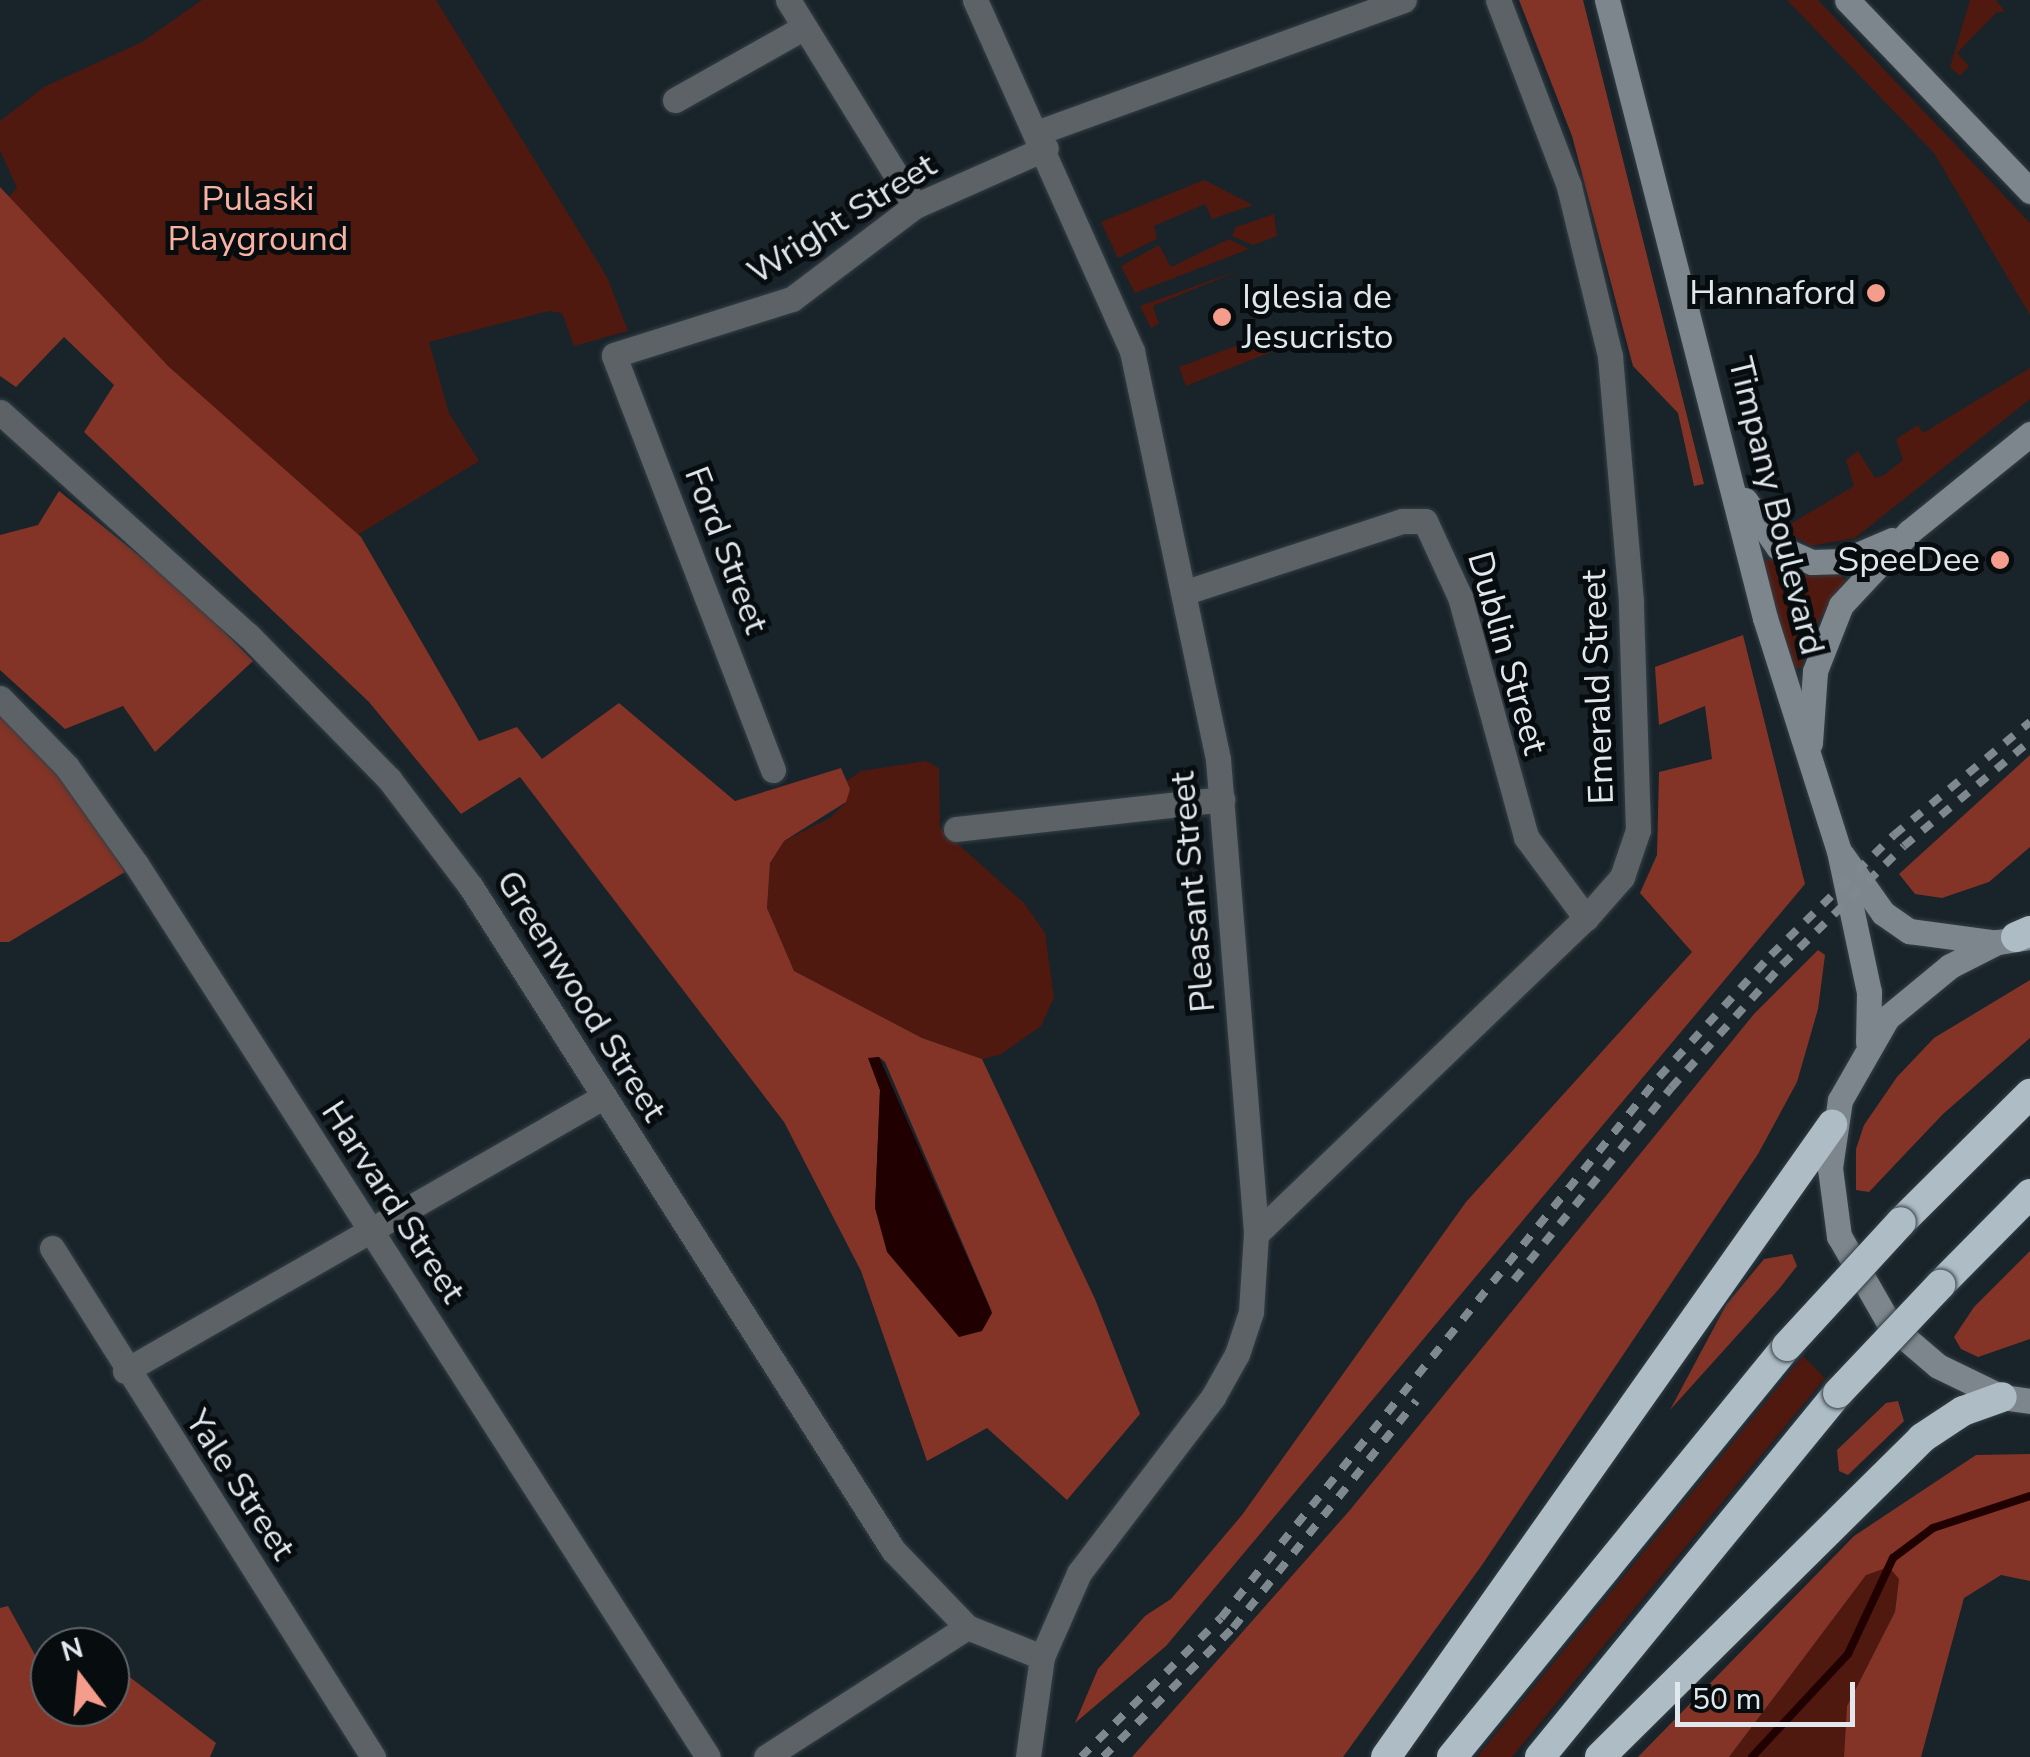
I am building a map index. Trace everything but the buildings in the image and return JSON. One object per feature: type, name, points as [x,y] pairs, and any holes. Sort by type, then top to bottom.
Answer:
[{"type":"highway","points":[[1452,1757],[1787,1346],[1901,1222],[2030,1094]]},
{"type":"highway","points":[[1386,1757],[1832,1126]]},
{"type":"highway","points":[[1540,1757],[1838,1393],[2030,1194]]},
{"type":"highway","points":[[1600,1757],[1922,1438],[1963,1411],[2016,1399]]},
{"type":"main road","name":"Timpany Boulevard","points":[[1610,0],[1792,712],[1810,748],[1839,852],[1870,992],[1868,1042]]},
{"type":"main road","points":[[1847,0],[2030,191]]},
{"type":"main road","points":[[1810,748],[1815,672],[1828,627],[1855,588],[1909,532],[2030,434]]},
{"type":"main road","points":[[1728,469],[1758,523],[1795,556],[1843,561],[1909,532]]},
{"type":"main road","name":"Timpany Boulevard","points":[[1839,852],[1883,913],[1909,931],[1945,940],[2018,937]]},
{"type":"main road","points":[[2016,1399],[1914,1349],[1864,1289],[1835,1222],[1832,1126],[1868,1042],[1914,990],[2018,937]]},
{"type":"street","points":[[788,0],[916,206]]},
{"type":"street","name":"Pleasant Street","points":[[975,0],[1126,330],[1186,592],[1222,799],[1256,1234],[1251,1312],[1229,1371],[1093,1551],[1042,1658],[1028,1757]]},
{"type":"street","name":"Wright Street","points":[[614,354],[792,300],[916,206],[1042,140],[1404,0]]},
{"type":"street","name":"Emerald Street","points":[[1256,1234],[1586,918],[1622,877],[1640,803],[1615,388],[1569,186],[1498,0]]},
{"type":"street","points":[[675,100],[804,28]]},
{"type":"street","name":"Ford Street","points":[[614,354],[773,770]]},
{"type":"street","name":"Greenwood Street","points":[[0,412],[248,635],[389,779],[472,887],[874,1524],[967,1626],[1042,1658]]},
{"type":"street","name":"Dublin Street","points":[[1186,592],[1422,518],[1460,598],[1526,837],[1586,918]]},
{"type":"street","name":"Harvard Street","points":[[0,698],[92,798],[708,1757]]},
{"type":"street","points":[[956,828],[1222,799]]},
{"type":"street","points":[[126,1371],[603,1097]]},
{"type":"street","name":"Yale Street","points":[[52,1248],[126,1371],[373,1757]]},
{"type":"street","points":[[766,1757],[967,1626]]},
{"type":"green space","name":"Pulaski Playground","points":[[202,0],[436,0],[607,277],[628,331],[574,346],[562,313],[549,311],[429,342],[449,413],[479,461],[282,581],[0,207],[17,188],[0,150],[0,121],[44,87],[142,42]]},
{"type":"green space","points":[[1787,0],[1818,0],[2030,223],[2030,315],[1934,153]]},
{"type":"green space","points":[[1970,0],[1996,0],[2005,12],[1997,12],[1957,53],[1969,66],[1960,76],[1950,67]]},
{"type":"green space","points":[[1204,180],[1253,205],[1212,219],[1205,204],[1154,226],[1157,239],[1118,258],[1101,222]]},
{"type":"green space","points":[[1274,214],[1277,236],[1253,245],[1232,236],[1236,227]]},
{"type":"green space","points":[[1229,239],[1249,249],[1135,293],[1121,266],[1159,245],[1171,267]]},
{"type":"green space","points":[[1243,269],[1153,306],[1159,324],[1151,328],[1140,306]]},
{"type":"green space","points":[[1270,333],[1272,340],[1282,337],[1286,346],[1186,386],[1179,367]]},
{"type":"green space","points":[[2030,368],[2030,399],[1855,538],[1811,546],[1782,529],[1854,486],[1846,460],[1858,451],[1875,478],[1884,475],[1903,460],[1896,439],[1918,425],[1923,433]]},
{"type":"green space","points":[[1771,558],[1792,570],[1840,574],[1846,582],[1820,618],[1801,667],[1789,670],[1761,563]]},
{"type":"green space","points":[[926,761],[939,768],[940,828],[1024,903],[1045,933],[1054,998],[1041,1026],[1000,1055],[982,1059],[922,1038],[794,971],[767,908],[770,863],[784,841],[830,818],[846,802],[847,781],[861,771]]},
{"type":"green space","points":[[1803,1356],[1825,1378],[1512,1757],[1477,1757]]},
{"type":"green space","points":[[1890,1567],[1899,1579],[1895,1612],[1847,1706],[1844,1757],[1729,1757],[1866,1574]]},
{"type":"shaded area","points":[[1519,0],[1583,0],[1704,484],[1694,486],[1678,413],[1633,366],[1572,136]]},
{"type":"shaded area","points":[[0,187],[169,367],[361,537],[479,741],[517,727],[542,759],[619,703],[735,801],[841,768],[850,789],[846,802],[784,841],[770,863],[767,908],[794,971],[922,1038],[982,1059],[1095,1299],[1140,1414],[1067,1500],[987,1428],[927,1461],[861,1271],[784,1122],[520,777],[461,814],[369,702],[84,432],[114,385],[64,337],[16,387],[0,376]],"holes":[[[879,1057],[885,1062],[992,1312],[875,1208],[880,1090],[869,1059]]]},
{"type":"shaded area","points":[[59,491],[188,595],[253,661],[155,752],[123,706],[65,729],[0,670],[0,535],[38,525]]},
{"type":"shaded area","points":[[1743,635],[1805,884],[1166,1646],[1075,1723],[1098,1669],[1145,1616],[1171,1599],[1242,1515],[1466,1202],[1692,952],[1640,893],[1657,855],[1659,772],[1712,759],[1705,706],[1659,725],[1655,667]]},
{"type":"shaded area","points":[[0,711],[68,781],[125,872],[9,942],[0,942]]},
{"type":"shaded area","points":[[2030,755],[2030,847],[1989,882],[1942,898],[1915,894],[1899,874]]},
{"type":"shaded area","points":[[1818,950],[1825,955],[1818,1009],[1797,1082],[1758,1154],[1482,1565],[1343,1757],[1132,1757],[1350,1510],[1754,1014]]},
{"type":"shaded area","points":[[2030,980],[2030,1038],[1943,1114],[1869,1192],[1856,1190],[1856,1149],[1864,1125],[1897,1077],[1934,1038]]},
{"type":"shaded area","points":[[879,1057],[992,1313],[982,1331],[959,1337],[887,1252],[875,1208],[880,1090],[868,1058]]},
{"type":"shaded area","points":[[2030,1251],[2030,1339],[1978,1357],[1961,1349],[1954,1337],[1974,1307]]},
{"type":"shaded area","points":[[1792,1254],[1797,1266],[1670,1410],[1726,1305],[1764,1259]]},
{"type":"shaded area","points":[[1898,1401],[1904,1421],[1848,1475],[1839,1471],[1837,1450],[1886,1403]]},
{"type":"shaded area","points":[[2030,1454],[2030,1581],[2001,1575],[1964,1598],[1921,1757],[1844,1757],[1847,1706],[1895,1612],[1899,1579],[1889,1567],[1866,1575],[1729,1757],[1638,1757],[1854,1536],[1976,1455]]},
{"type":"shaded area","points":[[8,1606],[30,1646],[30,1727],[130,1727],[130,1677],[216,1743],[210,1757],[0,1757],[0,1608]]},
{"type":"waterway","points":[[1752,1757],[1848,1654],[1893,1558],[1933,1528],[2030,1496]]},
{"type":"railway","points":[[1081,1757],[1221,1618],[1659,1077],[1771,955],[1894,835],[2030,722]]},
{"type":"railway","points":[[1514,1280],[1671,1088],[1782,965],[1904,846],[2030,741]]},
{"type":"railway","points":[[1103,1757],[1233,1628],[1416,1401]]},
{"type":"place","name":"Hannaford","points":[[1876,293]]},
{"type":"place","name":"Iglesia de Jesucristo","points":[[1222,317]]},
{"type":"place","name":"SpeeDee","points":[[2000,560]]}]
